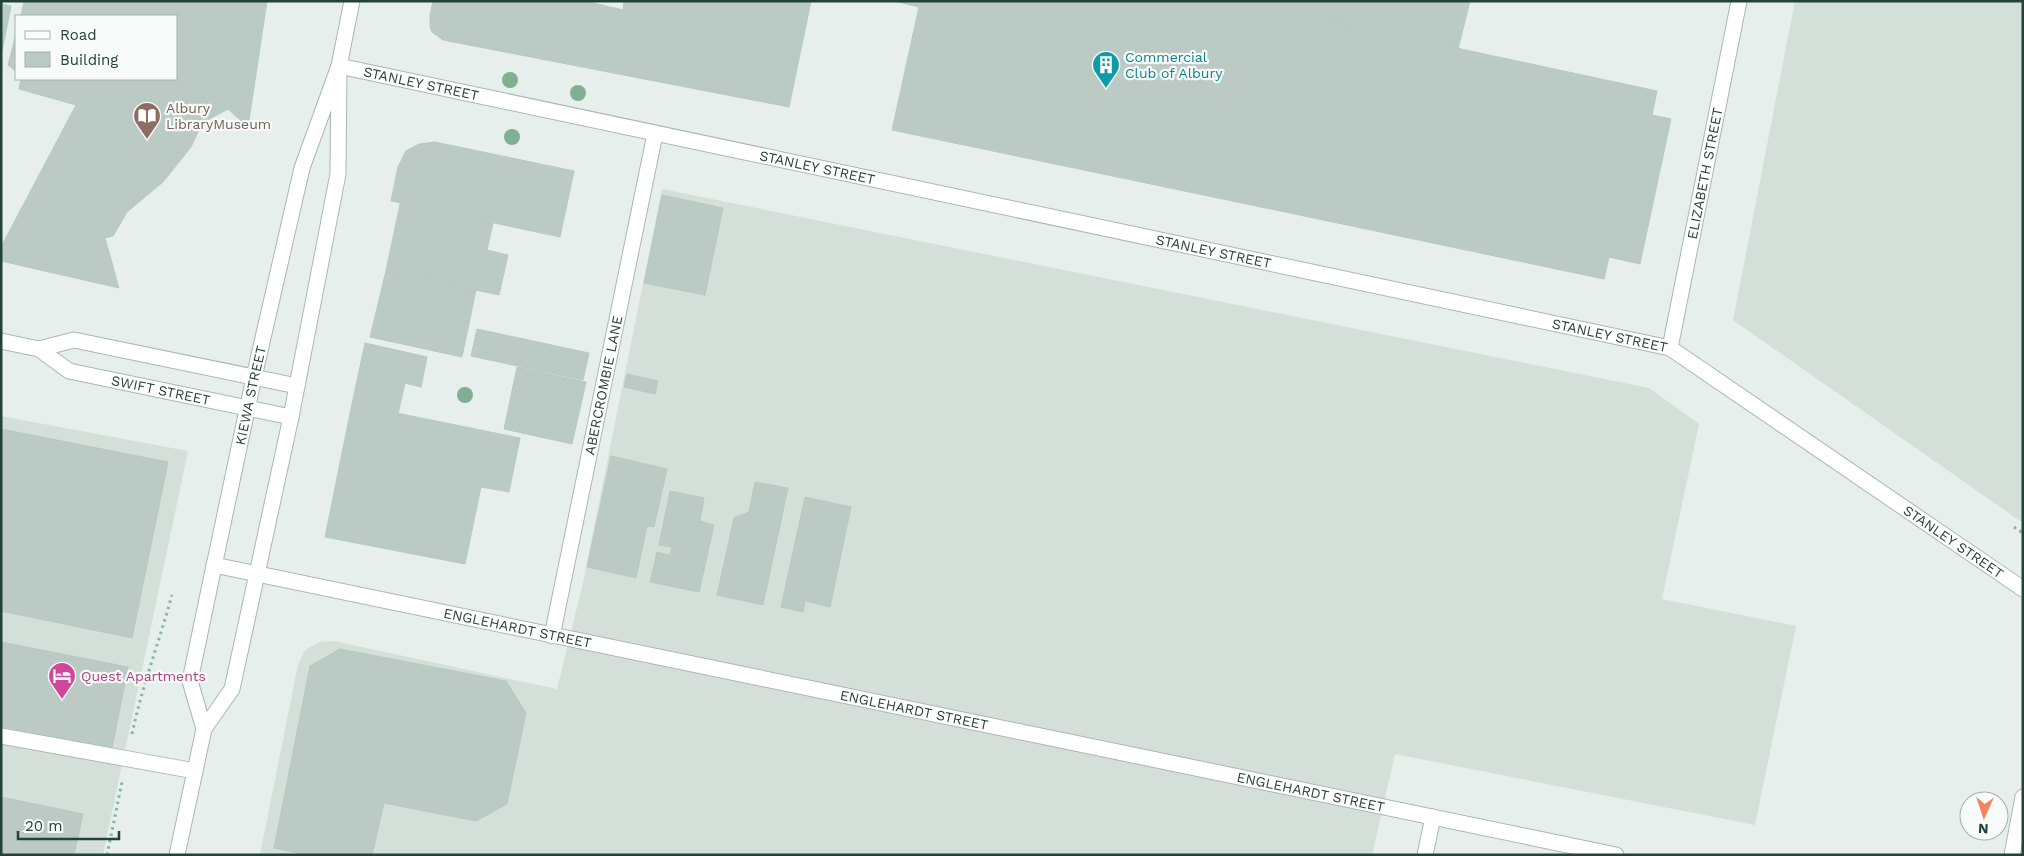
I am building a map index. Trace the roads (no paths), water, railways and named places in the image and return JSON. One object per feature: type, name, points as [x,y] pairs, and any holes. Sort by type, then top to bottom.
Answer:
[{"type":"street","name":"KIEWA STREET","points":[[204,729],[190,681],[247,408],[302,168],[339,66],[352,1]]},
{"type":"street","name":"ELIZABETH STREET","points":[[1670,348],[1739,1]]},
{"type":"street","name":"KIEWA STREET","points":[[177,855],[204,729],[232,689],[291,417],[338,174],[339,66]]},
{"type":"street","name":"STANLEY STREET","points":[[339,66],[1670,348],[2023,589]]},
{"type":"street","name":"ABERCROMBIE LANE","points":[[552,636],[655,134]]},
{"type":"street","name":"SWIFT STREET","points":[[39,349],[74,340],[297,386]]},
{"type":"street","name":"SWIFT STREET","points":[[1,341],[39,349],[69,370],[291,417]]},
{"type":"street","name":"ENGLEHARDT STREET","points":[[214,565],[1616,855]]},
{"type":"street","points":[[1,736],[195,771]]},
{"type":"street","points":[[2012,855],[2023,797]]},
{"type":"street","points":[[1425,855],[1433,817]]},
{"type":"place","name":"Commercial Club of Albury","points":[[1106,89]]},
{"type":"place","name":"Albury LibraryMuseum","points":[[147,140]]},
{"type":"place","name":"Quest Apartments","points":[[62,700]]}]
